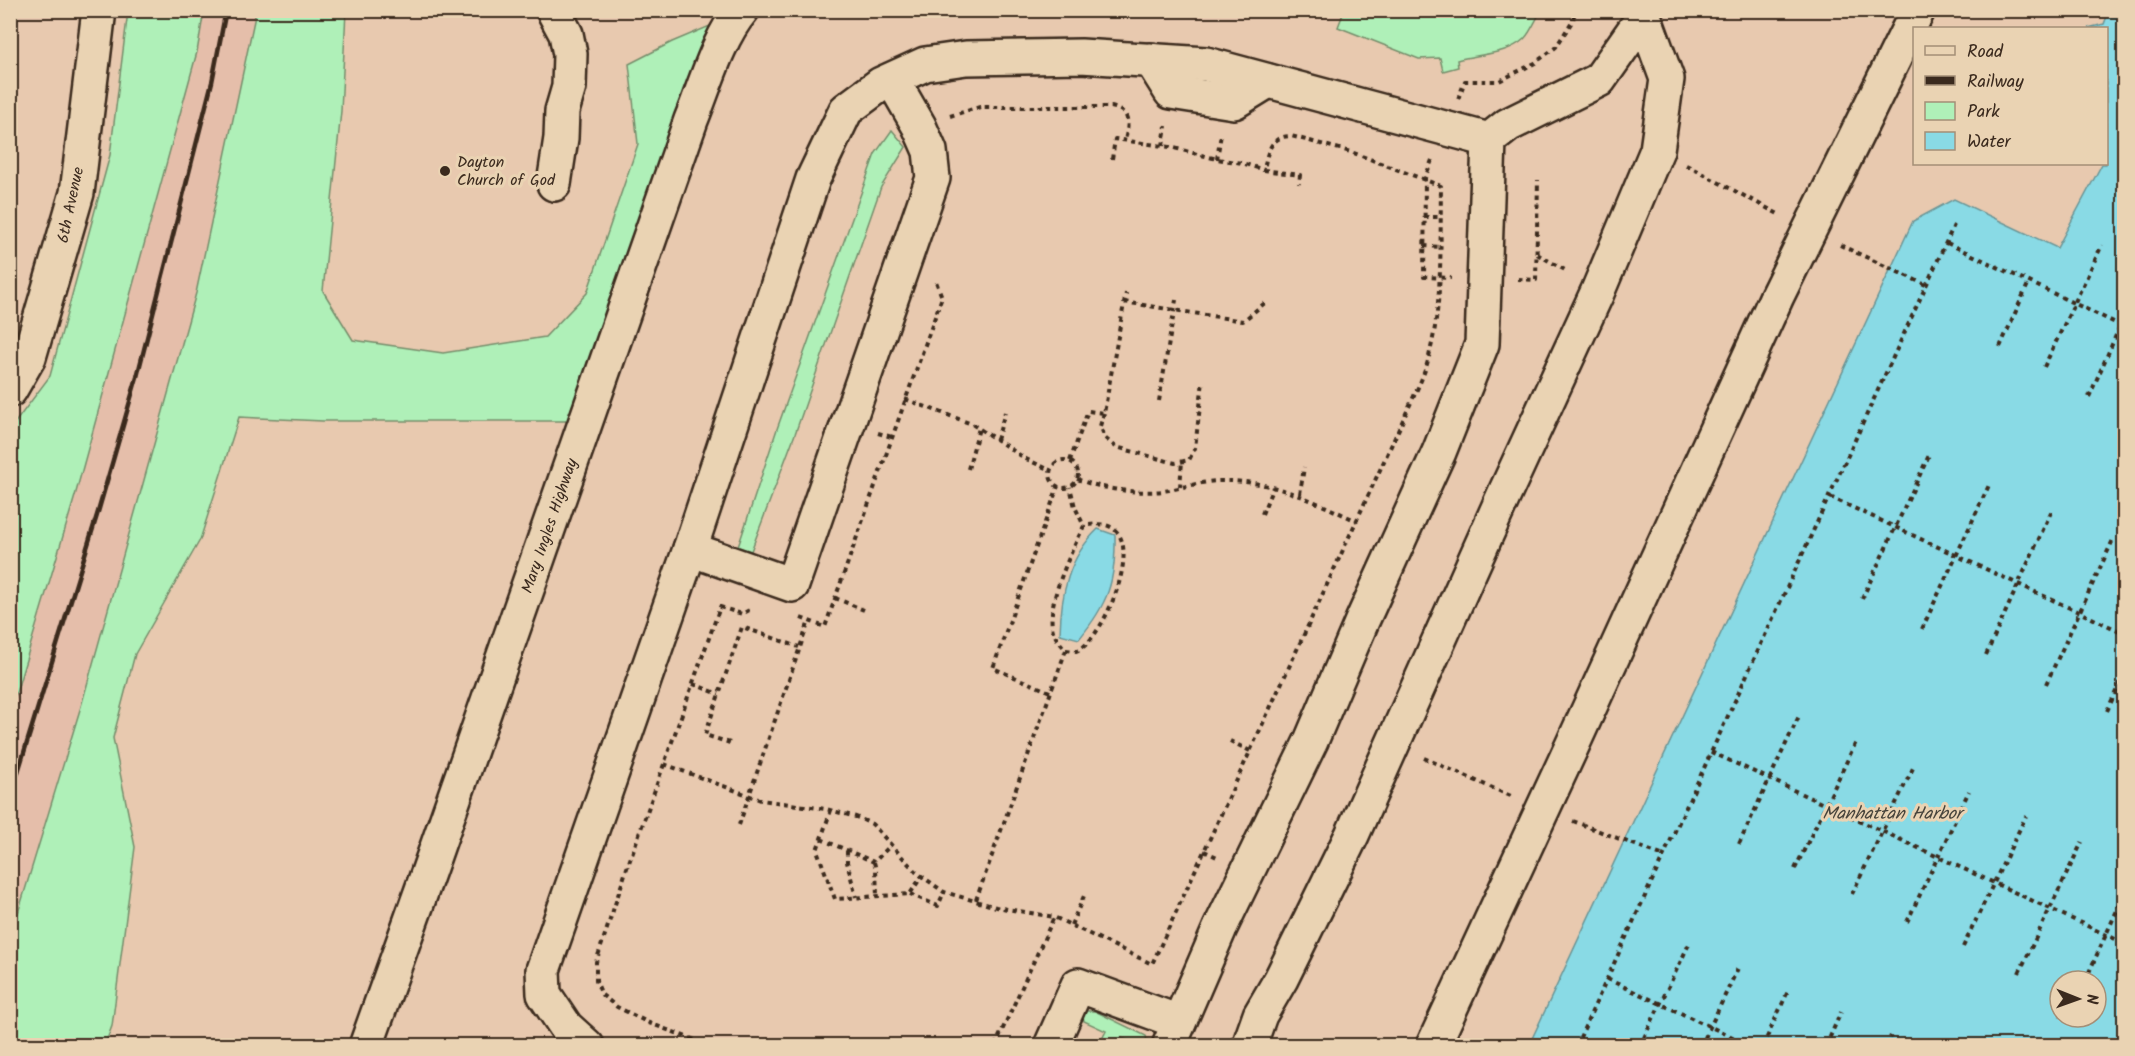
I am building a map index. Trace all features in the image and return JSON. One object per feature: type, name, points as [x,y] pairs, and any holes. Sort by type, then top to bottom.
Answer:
[{"type":"street","name":"6th Avenue","points":[[10,390],[29,357],[77,193],[99,10]]},
{"type":"street","points":[[553,10],[566,34],[570,54],[569,87],[562,111],[561,138],[554,184]]},
{"type":"street","name":"Mary Ingles Highway","points":[[366,1046],[691,120],[717,54],[742,10]]},
{"type":"street","points":[[1433,1046],[1777,296],[1918,10]]},
{"type":"street","points":[[1489,140],[1509,125],[1599,80],[1644,14]]},
{"type":"street","points":[[1249,1046],[1260,1015],[1281,980],[1393,745],[1597,293],[1657,150],[1667,79],[1644,14]]},
{"type":"street","points":[[587,1046],[566,1027],[544,994],[543,970],[690,549],[813,179],[846,110],[881,84],[925,64],[966,58],[1081,56],[1206,64],[1489,140]]},
{"type":"street","points":[[690,549],[792,585],[933,178],[930,151],[919,126],[892,79]]},
{"type":"street","points":[[1051,1046],[1078,985],[1174,1034],[1220,928],[1311,741],[1362,621],[1439,452],[1482,344],[1489,140]]},
{"type":"path","points":[[1457,104],[1465,81],[1499,81],[1535,63],[1556,47],[1573,20],[1575,10]]},
{"type":"path","points":[[664,764],[761,800],[831,810],[872,824],[922,876],[944,892],[996,907],[1054,917],[1152,964],[1420,383],[1430,352],[1439,278],[1441,186],[1425,178],[1351,152],[1292,136],[1284,136],[1272,142],[1266,153],[1264,170]]},
{"type":"path","points":[[1112,159],[1115,139],[1170,147],[1264,170],[1300,176],[1299,184]]},
{"type":"path","points":[[1657,150],[1809,231],[1926,285]]},
{"type":"path","points":[[1433,159],[1425,178],[1424,277],[1458,279]]},
{"type":"path","points":[[1510,278],[1536,280],[1538,180]]},
{"type":"path","points":[[1424,217],[1440,217]]},
{"type":"path","points":[[1576,1046],[1954,225]]},
{"type":"path","points":[[1947,243],[2124,327]]},
{"type":"path","points":[[2044,367],[2102,245]]},
{"type":"path","points":[[1424,246],[1440,247]]},
{"type":"path","points":[[1537,254],[1565,270]]},
{"type":"path","points":[[2000,347],[2029,282]]},
{"type":"path","points":[[1126,293],[1100,426],[1106,440],[1116,447],[1150,458],[1175,463],[1189,460],[1195,448],[1203,381]]},
{"type":"path","points":[[1159,401],[1176,300]]},
{"type":"path","points":[[1124,302],[1243,321],[1266,302]]},
{"type":"path","points":[[2089,397],[2124,317]]},
{"type":"path","points":[[905,399],[941,411],[979,428],[1026,459],[1050,470]]},
{"type":"path","points":[[1070,461],[1088,411],[1104,413]]},
{"type":"path","points":[[997,440],[1005,412]]},
{"type":"path","points":[[968,469],[979,428]]},
{"type":"path","points":[[1862,599],[1930,453]]},
{"type":"path","points":[[1062,460],[1070,461],[1076,466],[1077,479],[1070,486],[1062,488],[1050,478],[1050,470],[1054,463],[1062,460]]},
{"type":"path","points":[[1180,487],[1182,461]]},
{"type":"path","points":[[1300,495],[1304,467]]},
{"type":"path","points":[[1077,479],[1088,484],[1130,490],[1162,491],[1205,482],[1228,480],[1273,487],[1300,495],[1357,521]]},
{"type":"path","points":[[1922,629],[1990,483]]},
{"type":"path","points":[[1050,692],[993,668],[1058,486]]},
{"type":"path","points":[[1070,486],[1075,507],[1084,526]]},
{"type":"path","points":[[1262,514],[1273,487]]},
{"type":"path","points":[[1830,497],[2124,633]]},
{"type":"path","points":[[1986,655],[2052,510]]},
{"type":"path","points":[[1095,523],[1110,526],[1118,531],[1123,544],[1124,559],[1114,599],[1102,623],[1084,646],[1076,651],[1066,650],[1056,639],[1052,625],[1055,595],[1068,556],[1084,526],[1095,523]]},
{"type":"path","points":[[2046,684],[2113,540]]},
{"type":"path","points":[[835,598],[864,610]]},
{"type":"path","points":[[739,825],[809,621]]},
{"type":"path","points":[[730,743],[705,735],[742,627],[800,647]]},
{"type":"path","points":[[976,900],[1066,650]]},
{"type":"path","points":[[2107,711],[2124,674]]},
{"type":"path","points":[[693,684],[719,694]]},
{"type":"path","points":[[1739,844],[1800,714]]},
{"type":"path","points":[[1796,868],[1857,740]]},
{"type":"path","points":[[1230,741],[1250,751]]},
{"type":"path","points":[[1393,745],[1542,810],[1664,856]]},
{"type":"path","points":[[1711,752],[2124,943]]},
{"type":"path","points":[[1852,894],[1914,766]]},
{"type":"path","points":[[1907,922],[1969,791]]},
{"type":"path","points":[[831,810],[817,850],[836,899],[910,894],[938,906],[944,892]]},
{"type":"path","points":[[1963,947],[2026,816]]},
{"type":"path","points":[[821,839],[874,862]]},
{"type":"path","points":[[2019,973],[2082,842]]},
{"type":"path","points":[[874,862],[891,845]]},
{"type":"path","points":[[847,851],[847,862],[856,897]]},
{"type":"path","points":[[874,862],[877,896]]},
{"type":"path","points":[[910,894],[922,876]]},
{"type":"path","points":[[2091,969],[2124,895]]},
{"type":"path","points":[[1071,926],[1084,896]]},
{"type":"path","points":[[995,1046],[1054,917]]},
{"type":"path","points":[[1640,1046],[1690,942]]},
{"type":"path","points":[[1701,1046],[1739,966]]},
{"type":"path","points":[[1606,979],[1752,1046]]},
{"type":"path","points":[[1763,1046],[1790,989]]},
{"type":"path","points":[[1826,1046],[1841,1012]]},
{"type":"path","points":[[1886,1046],[1891,1036]]},
{"type":"shaded area","points":[[204,11],[256,11],[196,293],[82,703],[11,936],[11,710],[75,496],[197,52]]},
{"type":"green space","points":[[1344,10],[1541,11],[1527,36],[1517,44],[1501,51],[1457,60],[1458,67],[1443,71],[1440,58],[1419,59],[1338,27]]},
{"type":"green space","points":[[128,11],[204,11],[197,52],[75,496],[11,710],[11,428],[50,376],[110,155]]},
{"type":"green space","points":[[256,11],[346,11],[341,111],[323,291],[353,340],[443,353],[545,337],[587,293],[638,144],[629,64],[672,42],[724,20],[574,421],[323,421],[239,417],[200,540],[135,654],[113,738],[135,847],[112,1026],[105,1045],[11,1046],[11,936],[82,703],[196,293]]},
{"type":"green space","points":[[892,130],[906,147],[881,187],[795,434],[751,551],[738,547],[777,429],[875,154]]},
{"type":"green space","points":[[1086,1011],[1095,1011],[1146,1036],[1148,1045],[1121,1038],[1118,1045],[1099,1045],[1106,1031],[1084,1021]]},
{"type":"water","name":"Manhattan Harbor","points":[[2109,11],[2124,11],[2124,1045],[1529,1045],[1913,221],[1954,199],[2057,248],[2101,165],[2108,165],[2108,27],[2092,27],[2104,24]]},
{"type":"water","points":[[1098,529],[1115,535],[1114,566],[1108,591],[1097,614],[1079,639],[1060,634],[1062,605],[1068,577],[1080,552]]},
{"type":"railway","points":[[10,798],[137,377],[212,82],[226,10]]},
{"type":"place","name":"Dayton Church of God","points":[[445,171]]}]
